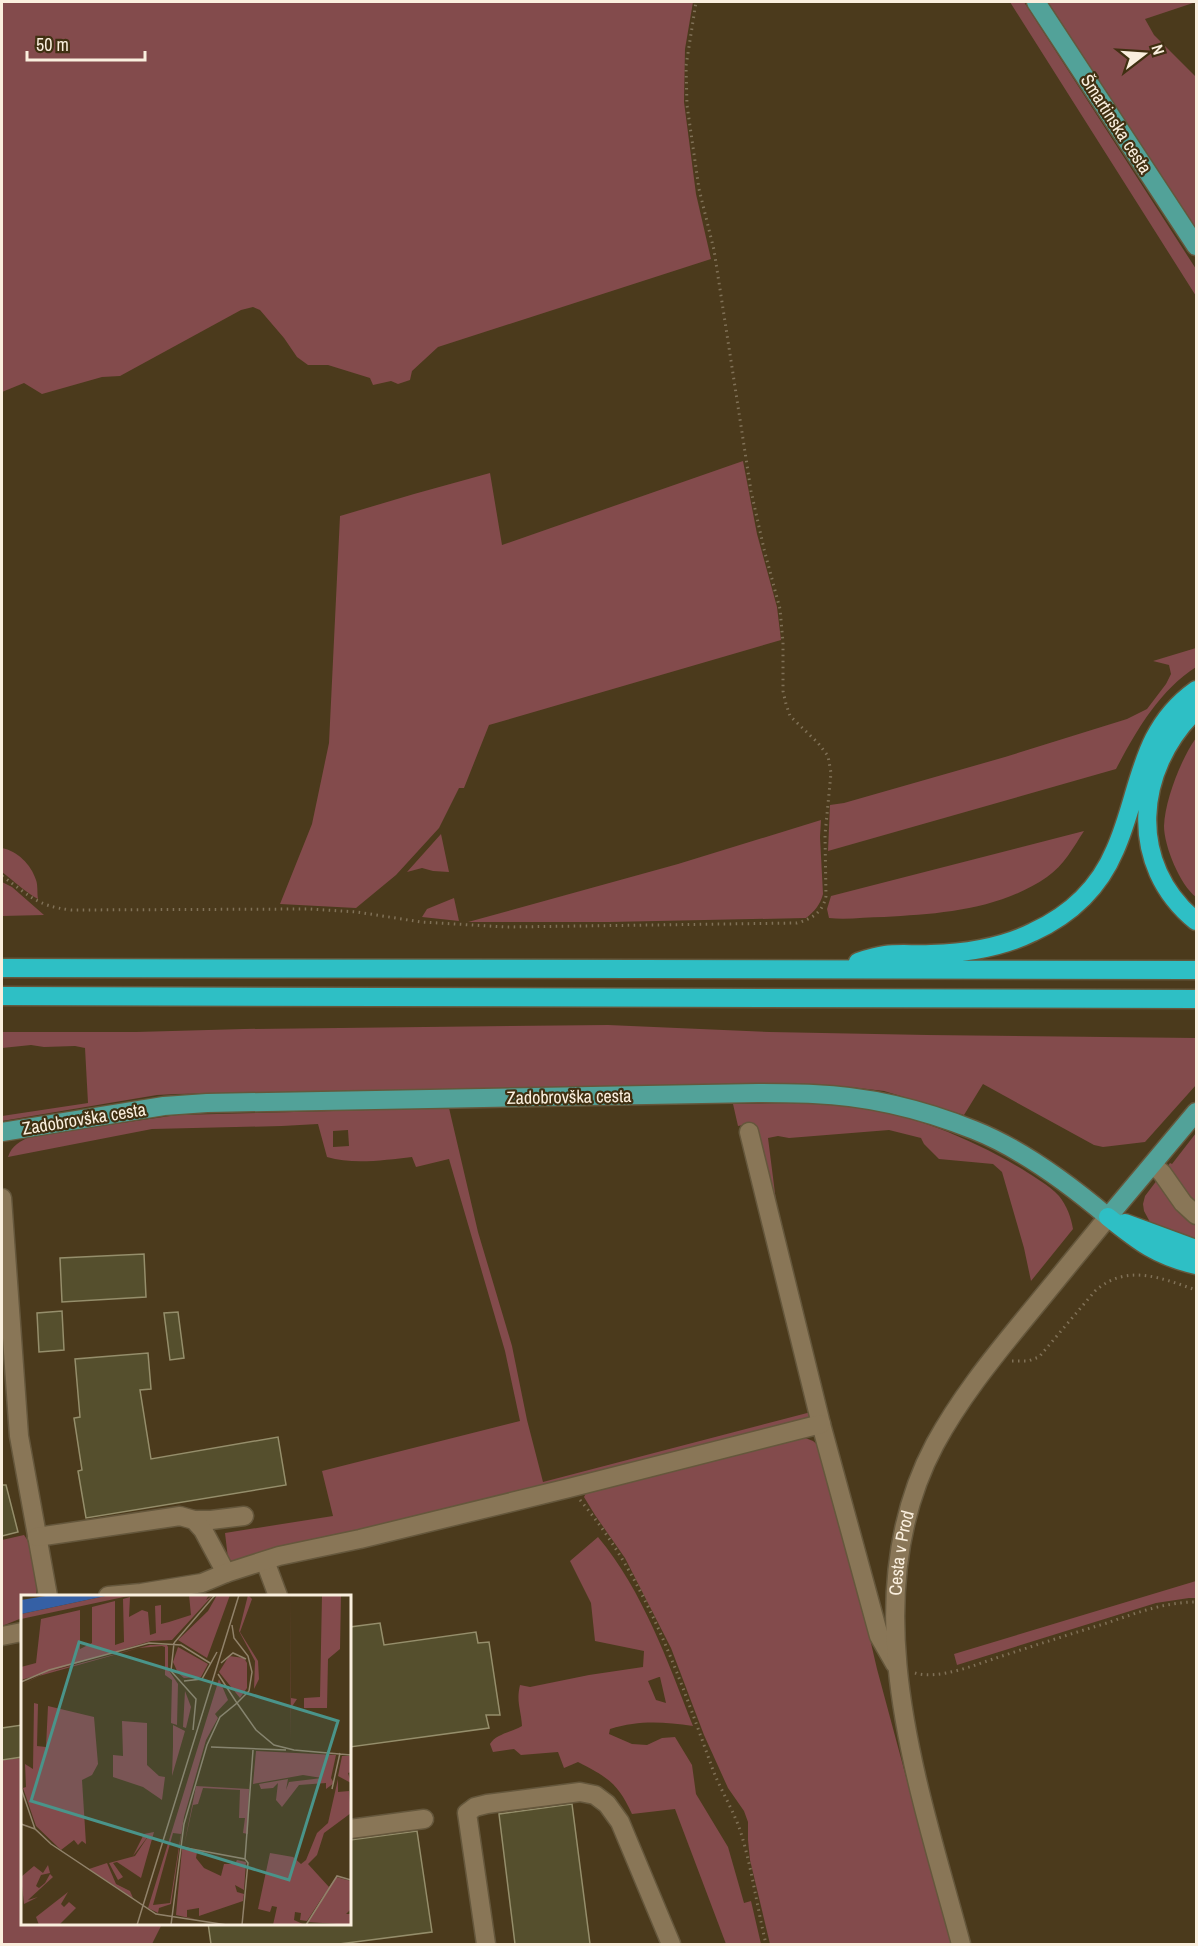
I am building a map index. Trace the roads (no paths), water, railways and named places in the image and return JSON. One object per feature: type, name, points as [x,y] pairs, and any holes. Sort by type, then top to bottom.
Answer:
[{"type":"highway","points":[[833,968],[885,955],[964,952],[998,945],[1033,933],[1075,906],[1098,882],[1116,849],[1138,777],[1154,739],[1176,708],[1197,690]]},
{"type":"highway","points":[[1197,710],[1175,734],[1159,764],[1148,802],[1147,821],[1152,856],[1165,888],[1175,902],[1197,921]]},
{"type":"highway","points":[[2,968],[1197,970]]},
{"type":"highway","points":[[2,996],[1197,999]]},
{"type":"highway","points":[[1108,1217],[1197,1249]]},
{"type":"highway","points":[[1108,1217],[1154,1251],[1197,1265]]},
{"type":"main road","name":"Šmartinska cesta","points":[[1036,2],[1197,246]]},
{"type":"main road","name":"Zadobrovška cesta","points":[[2,1132],[164,1106],[207,1103],[814,1094],[889,1104],[975,1130],[1056,1176],[1108,1217]]},
{"type":"main road","points":[[1108,1217],[1197,1112]]},
{"type":"street","points":[[749,1132],[821,1424],[879,1636],[897,1668]]},
{"type":"street","points":[[1153,1165],[1162,1173],[1183,1203],[1197,1215]]},
{"type":"street","points":[[2,1197],[19,1436],[48,1595]]},
{"type":"street","name":"Cesta v Prod","points":[[961,1944],[912,1760],[902,1707],[895,1636],[897,1582],[904,1533],[925,1466],[961,1401],[1108,1217]]},
{"type":"street","points":[[119,1595],[202,1583],[226,1572],[279,1556],[569,1488],[821,1424]]},
{"type":"street","points":[[37,1537],[180,1516],[194,1520],[244,1516]]},
{"type":"street","points":[[194,1520],[203,1530],[226,1572]]},
{"type":"street","points":[[265,1561],[278,1595]]},
{"type":"street","points":[[2,1636],[21,1632]]},
{"type":"street","points":[[486,1944],[467,1813],[475,1807],[487,1804],[580,1792],[595,1794],[607,1804],[620,1822],[671,1944]]},
{"type":"street","points":[[351,1829],[424,1819]]}]
